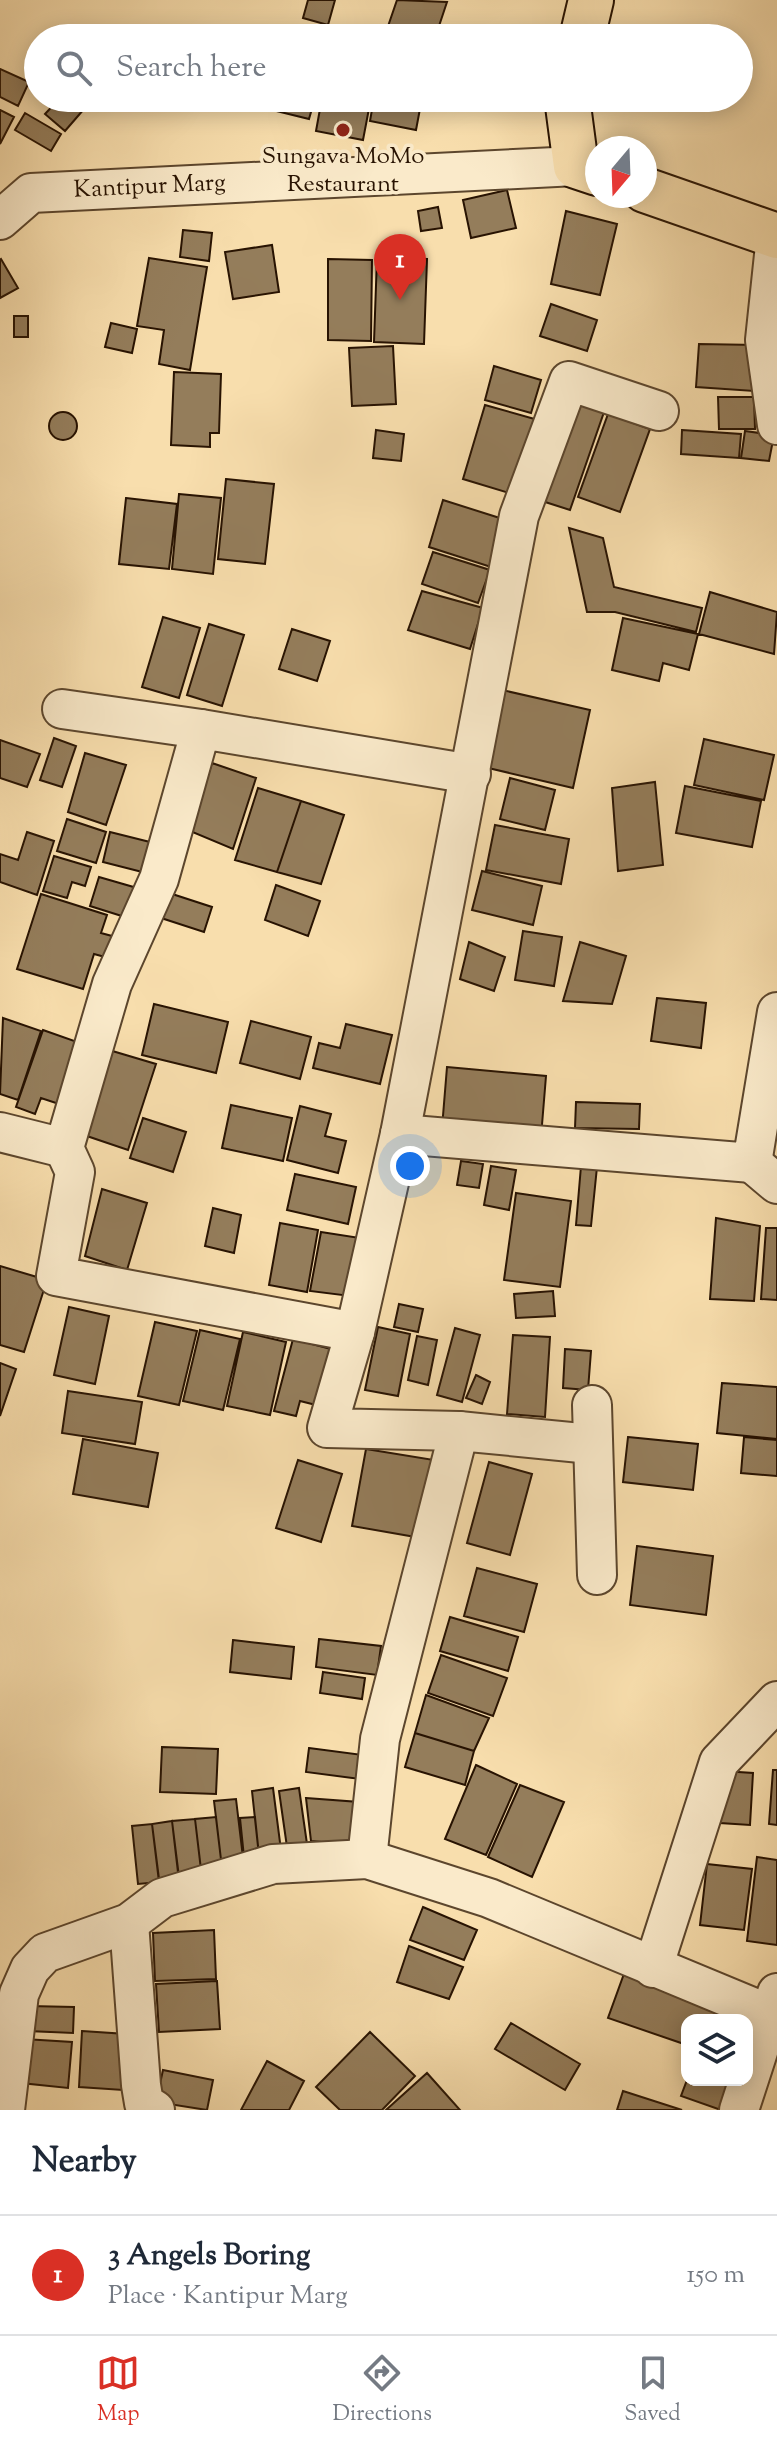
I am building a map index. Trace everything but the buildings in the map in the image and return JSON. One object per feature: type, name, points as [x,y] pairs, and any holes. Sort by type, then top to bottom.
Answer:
[{"type":"main road","points":[[585,24],[591,0]]},
{"type":"main road","points":[[571,112],[585,165]]},
{"type":"main road","points":[[657,194],[777,236]]},
{"type":"street","name":"Kantipur Marg","points":[[0,220],[31,193],[585,169]]},
{"type":"street","points":[[777,236],[765,340],[777,425]]},
{"type":"street","points":[[591,1444],[459,1431],[327,1428],[355,1332],[400,1134],[519,516],[569,381],[659,411]]},
{"type":"street","points":[[62,709],[471,774]]},
{"type":"street","points":[[201,729],[159,879],[112,984],[64,1148],[75,1172],[56,1276],[355,1332]]},
{"type":"street","points":[[400,1134],[764,1174],[777,1012]]},
{"type":"street","points":[[0,1132],[64,1148]]},
{"type":"street","points":[[592,1405],[597,1575]]},
{"type":"street","points":[[367,1859],[380,1739],[459,1431]]},
{"type":"street","points":[[653,1968],[719,1762],[777,1701]]},
{"type":"street","points":[[5,2110],[19,1994],[30,1969],[45,1953],[129,1923],[162,1898],[273,1864],[367,1859],[489,1898],[653,1968],[774,2004],[739,2110]]},
{"type":"street","points":[[129,1923],[141,2085],[144,2103],[155,2110]]},
{"type":"place","name":"Sungava MoMo Restaurant","points":[[343,130]]},
{"type":"place","name":"3 Angels Boring","points":[[400,300]]}]
